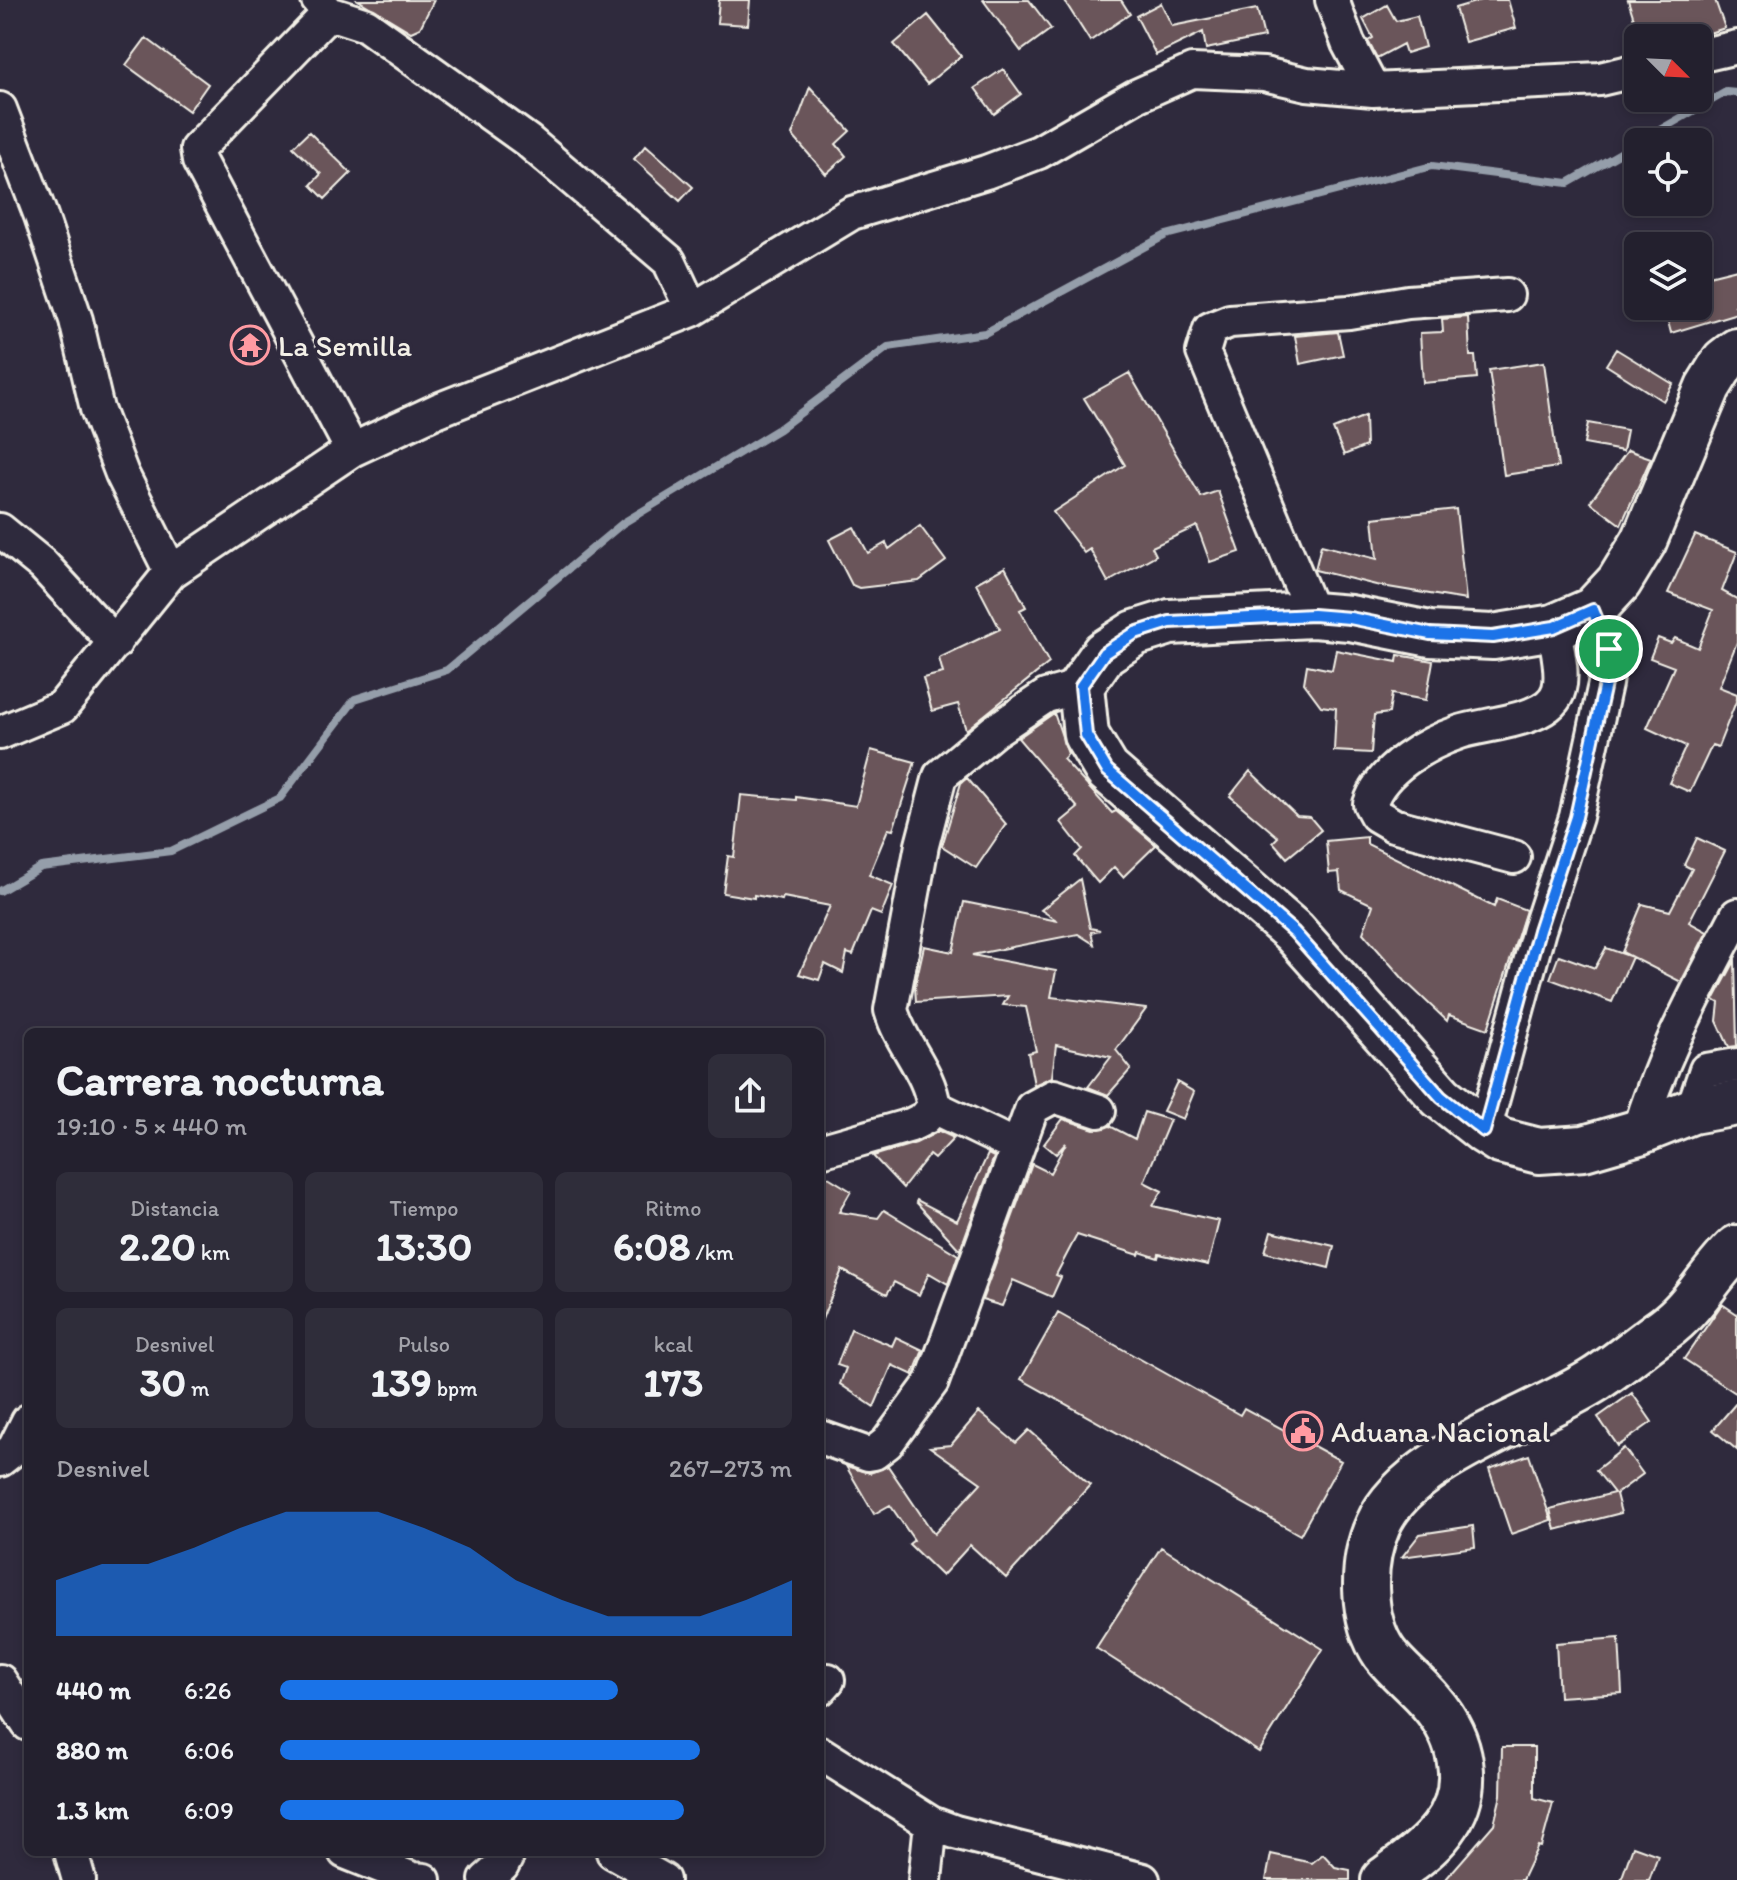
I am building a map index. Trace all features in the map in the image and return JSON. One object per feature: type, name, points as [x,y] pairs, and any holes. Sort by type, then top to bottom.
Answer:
[{"type":"main road","points":[[1737,351],[1724,361],[1708,387],[1644,541],[1619,582],[1593,610],[1554,627],[1493,637],[1430,634],[1350,618],[1313,615],[1170,622],[1135,633],[1104,653],[1081,686],[1086,735],[1107,770],[1294,932],[1441,1097],[1484,1131],[1500,1141],[1539,1151],[1584,1148],[1639,1132],[1692,1111],[1737,1103]]},
{"type":"main road","points":[[1384,1880],[1443,1829],[1456,1806],[1463,1778],[1456,1740],[1432,1704],[1384,1653],[1375,1632],[1366,1589],[1378,1524],[1405,1489],[1443,1459],[1596,1379],[1667,1327],[1689,1306],[1702,1285],[1737,1248]]},
{"type":"street","points":[[1332,0],[1348,43],[1373,90]]},
{"type":"street","points":[[352,450],[199,161],[197,149],[324,6],[366,25],[528,141],[669,261],[692,310]]},
{"type":"street","points":[[1712,53],[1737,47]]},
{"type":"street","points":[[0,733],[62,707],[171,572],[352,450],[438,410],[692,310],[852,213],[986,172],[1039,152],[1136,96],[1192,71],[1264,74],[1307,84],[1373,90],[1600,79],[1624,73]]},
{"type":"street","points":[[0,109],[76,320],[97,409],[122,474],[171,572]]},
{"type":"street","points":[[1313,615],[1203,352],[1210,329],[1230,321],[1507,295]]},
{"type":"street","points":[[0,530],[43,565],[115,643]]},
{"type":"street","points":[[1484,1131],[1539,930],[1576,817],[1605,684],[1609,649],[1593,610]]},
{"type":"street","points":[[1514,857],[1393,825],[1376,815],[1370,804],[1384,781],[1434,742],[1463,731],[1500,725],[1534,713],[1553,702],[1559,689],[1554,627]]},
{"type":"street","points":[[824,1150],[911,1125],[925,1118],[934,1107],[932,1090],[896,1028],[891,1010],[922,845],[940,776],[994,731],[1046,696],[1081,686]]},
{"type":"street","points":[[1639,1132],[1665,1054],[1737,915]]},
{"type":"street","points":[[1692,1111],[1706,1070],[1737,1065]]},
{"type":"street","points":[[824,1439],[862,1453],[874,1453],[887,1443],[926,1394],[976,1267],[1032,1108],[1054,1096],[1099,1111]]},
{"type":"street","points":[[934,1107],[1017,1147]]},
{"type":"street","points":[[0,1460],[14,1449],[24,1429]]},
{"type":"street","points":[[0,1681],[24,1718]]},
{"type":"street","points":[[824,1756],[931,1823],[1015,1849],[1143,1880]]},
{"type":"street","points":[[925,1880],[931,1823]]},
{"type":"street","points":[[72,1856],[79,1880]]},
{"type":"street","points":[[355,1856],[413,1879],[424,1880]]},
{"type":"street","points":[[486,1880],[502,1866],[507,1856]]},
{"type":"street","points":[[620,1856],[663,1880]]},
{"type":"building","points":[[358,0],[434,0],[420,28],[411,32]]},
{"type":"building","points":[[719,0],[750,0],[748,25],[717,23]]},
{"type":"building","points":[[983,0],[1029,0],[1051,29],[1021,51]]},
{"type":"building","points":[[1064,0],[1121,0],[1130,14],[1090,41]]},
{"type":"building","points":[[1482,0],[1508,0],[1516,28],[1465,42],[1455,8]]},
{"type":"building","points":[[1628,0],[1715,0],[1725,28],[1712,32],[1712,24],[1636,24]]},
{"type":"building","points":[[1161,3],[1172,26],[1257,9],[1264,37],[1206,49],[1203,32],[1156,55],[1136,16]]},
{"type":"building","points":[[1387,5],[1396,21],[1417,16],[1425,47],[1406,53],[1403,44],[1377,58],[1368,41],[1373,38],[1363,19]]},
{"type":"building","points":[[928,15],[961,56],[927,84],[894,44]]},
{"type":"building","points":[[146,38],[208,84],[189,111],[126,65]]},
{"type":"building","points":[[1003,69],[1021,94],[994,114],[975,88]]},
{"type":"building","points":[[810,87],[850,131],[836,144],[846,156],[826,174],[792,135]]},
{"type":"building","points":[[309,132],[351,173],[325,199],[311,185],[321,174],[293,147]]},
{"type":"building","points":[[646,145],[693,187],[680,201],[634,159]]},
{"type":"building","points":[[1737,269],[1737,305],[1734,306],[1737,306],[1737,313],[1671,333],[1668,320],[1712,320],[1712,275]]},
{"type":"building","points":[[1468,317],[1470,356],[1475,356],[1477,378],[1423,383],[1420,333],[1443,332],[1442,319]]},
{"type":"building","points":[[1338,332],[1343,355],[1300,364],[1295,336]]},
{"type":"building","points":[[1616,349],[1673,384],[1663,401],[1606,365]]},
{"type":"building","points":[[1544,362],[1558,467],[1504,475],[1489,370]]},
{"type":"building","points":[[1129,373],[1201,497],[1218,491],[1240,552],[1210,562],[1197,526],[1152,547],[1156,555],[1108,582],[1090,549],[1084,553],[1053,512],[1125,465],[1084,398]]},
{"type":"building","points":[[1365,416],[1366,446],[1344,455],[1333,429]]},
{"type":"building","points":[[1588,423],[1627,430],[1623,451],[1584,444]]},
{"type":"building","points":[[1628,450],[1651,458],[1621,525],[1590,502]]},
{"type":"building","points":[[1456,509],[1466,600],[1376,585],[1315,570],[1321,545],[1377,559],[1373,518]]},
{"type":"building","points":[[920,526],[946,561],[919,581],[859,588],[852,585],[829,540],[854,527],[868,553],[886,543],[889,549]]},
{"type":"building","points":[[1695,535],[1737,552],[1722,591],[1737,599],[1737,642],[1719,687],[1737,694],[1737,699],[1718,747],[1712,745],[1690,792],[1669,783],[1686,746],[1647,728],[1674,667],[1650,658],[1658,638],[1671,643],[1675,638],[1698,648],[1713,610],[1668,593]]},
{"type":"building","points":[[1005,567],[1026,607],[1020,610],[1049,663],[966,730],[958,704],[932,711],[923,678],[943,673],[939,658],[1000,629],[976,583]]},
{"type":"building","points":[[1336,650],[1397,662],[1398,655],[1433,661],[1426,700],[1392,694],[1389,713],[1374,715],[1371,753],[1334,751],[1336,708],[1321,706],[1304,683],[1307,665],[1332,670]]},
{"type":"building","points":[[1054,713],[1068,754],[1063,759],[1112,813],[1116,811],[1156,845],[1123,877],[1114,867],[1098,883],[1075,856],[1082,849],[1061,822],[1078,808],[1018,738]]},
{"type":"building","points":[[871,750],[915,762],[893,830],[888,829],[869,875],[893,885],[881,915],[871,911],[853,955],[847,953],[843,973],[825,964],[819,980],[799,974],[830,906],[783,897],[782,900],[723,893],[728,856],[734,857],[741,795],[796,800],[796,797],[856,806]]},
{"type":"building","points":[[1250,771],[1297,816],[1310,817],[1321,830],[1287,858],[1273,842],[1278,837],[1230,796]]},
{"type":"building","points":[[967,778],[1006,824],[976,868],[942,846],[961,783]]},
{"type":"building","points":[[1367,837],[1367,844],[1494,907],[1497,899],[1526,910],[1488,1029],[1449,1015],[1447,1021],[1405,981],[1363,933],[1373,905],[1341,890],[1339,872],[1329,873],[1326,841]]},
{"type":"building","points":[[1697,838],[1725,851],[1689,922],[1707,932],[1681,982],[1622,952],[1642,904],[1670,911],[1692,869],[1684,865]]},
{"type":"building","points":[[1080,879],[1090,928],[1100,930],[1091,932],[1094,944],[1078,934],[972,955],[1056,971],[1051,997],[1146,1009],[1116,1050],[1131,1069],[1108,1095],[1088,1087],[1111,1057],[1056,1045],[1052,1077],[1034,1085],[1028,1053],[1036,1051],[1026,1007],[1003,1005],[1008,996],[916,1002],[915,986],[924,946],[953,952],[964,902],[1058,921],[1041,910]]},
{"type":"building","points":[[1606,948],[1632,957],[1612,1002],[1550,979],[1559,955],[1595,968]]},
{"type":"building","points":[[1735,961],[1737,1046],[1729,1047],[1717,1021],[1719,1003],[1714,1000]]},
{"type":"building","points":[[1177,1082],[1194,1092],[1183,1119],[1163,1111]]},
{"type":"building","points":[[1144,1112],[1170,1120],[1144,1182],[1162,1191],[1153,1206],[1219,1221],[1208,1265],[1159,1254],[1158,1258],[1140,1252],[1139,1255],[1077,1235],[1056,1275],[1061,1277],[1052,1297],[1013,1280],[1002,1306],[982,1300],[1032,1164],[1050,1173],[1066,1143],[1056,1154],[1044,1144],[1063,1119],[1094,1129],[1110,1126],[1135,1139]]},
{"type":"building","points":[[939,1131],[954,1138],[934,1159],[929,1155],[903,1188],[873,1156],[916,1143]]},
{"type":"building","points":[[988,1154],[994,1157],[960,1250],[916,1202],[957,1221]]},
{"type":"building","points":[[824,1174],[851,1191],[839,1212],[878,1218],[884,1210],[958,1255],[948,1284],[929,1273],[919,1295],[894,1282],[887,1294],[842,1270],[824,1314]]},
{"type":"building","points":[[1271,1231],[1334,1246],[1329,1268],[1265,1252]]},
{"type":"building","points":[[1722,1304],[1737,1314],[1737,1394],[1684,1359]]},
{"type":"building","points":[[1058,1313],[1240,1415],[1244,1408],[1341,1461],[1300,1535],[1021,1379]]},
{"type":"building","points":[[851,1329],[892,1346],[896,1337],[923,1350],[913,1375],[892,1365],[874,1407],[840,1384],[846,1368],[837,1365]]},
{"type":"building","points":[[1632,1393],[1652,1422],[1618,1446],[1598,1417]]},
{"type":"building","points":[[1737,1402],[1737,1450],[1713,1430]]},
{"type":"building","points":[[979,1412],[1016,1443],[1029,1430],[1090,1485],[1006,1578],[970,1545],[942,1576],[909,1544],[914,1540],[890,1505],[874,1514],[846,1466],[870,1473],[888,1466],[934,1534],[981,1483],[930,1447],[951,1445]]},
{"type":"building","points":[[1624,1448],[1643,1474],[1616,1494],[1621,1513],[1555,1530],[1550,1509],[1614,1493],[1596,1470]]},
{"type":"building","points":[[1529,1455],[1551,1520],[1511,1534],[1489,1469]]},
{"type":"building","points":[[1473,1526],[1475,1547],[1402,1557],[1420,1534]]},
{"type":"building","points":[[1161,1547],[1323,1649],[1259,1752],[1096,1648]]},
{"type":"building","points":[[1619,1638],[1622,1693],[1559,1697],[1556,1643]]},
{"type":"building","points":[[1502,1747],[1534,1747],[1534,1798],[1553,1803],[1541,1847],[1538,1846],[1522,1880],[1445,1880],[1494,1824],[1501,1795]]},
{"type":"building","points":[[1633,1846],[1658,1855],[1649,1880],[1621,1880]]},
{"type":"building","points":[[1271,1854],[1312,1863],[1323,1854],[1335,1867],[1350,1870],[1350,1880],[1266,1880]]},
{"type":"waterway","points":[[1663,128],[1726,92],[1737,93]]},
{"type":"waterway","points":[[0,891],[41,867],[171,851],[280,798],[355,699],[447,670],[623,523],[779,429],[888,347],[985,333],[1166,235],[1432,166],[1568,183],[1624,151]]},
{"type":"place","name":"La Semilla","points":[[250,345]]},
{"type":"place","name":"Aduana Nacional","points":[[1303,1431]]},
{"type":"route","points":[[1593,610],[1609,649],[1605,684],[1576,817],[1539,930],[1484,1131],[1441,1097],[1294,932],[1107,770],[1086,735],[1081,686],[1104,653],[1135,633],[1170,622],[1313,615],[1350,618],[1430,634],[1493,637],[1554,627],[1593,610]]}]
